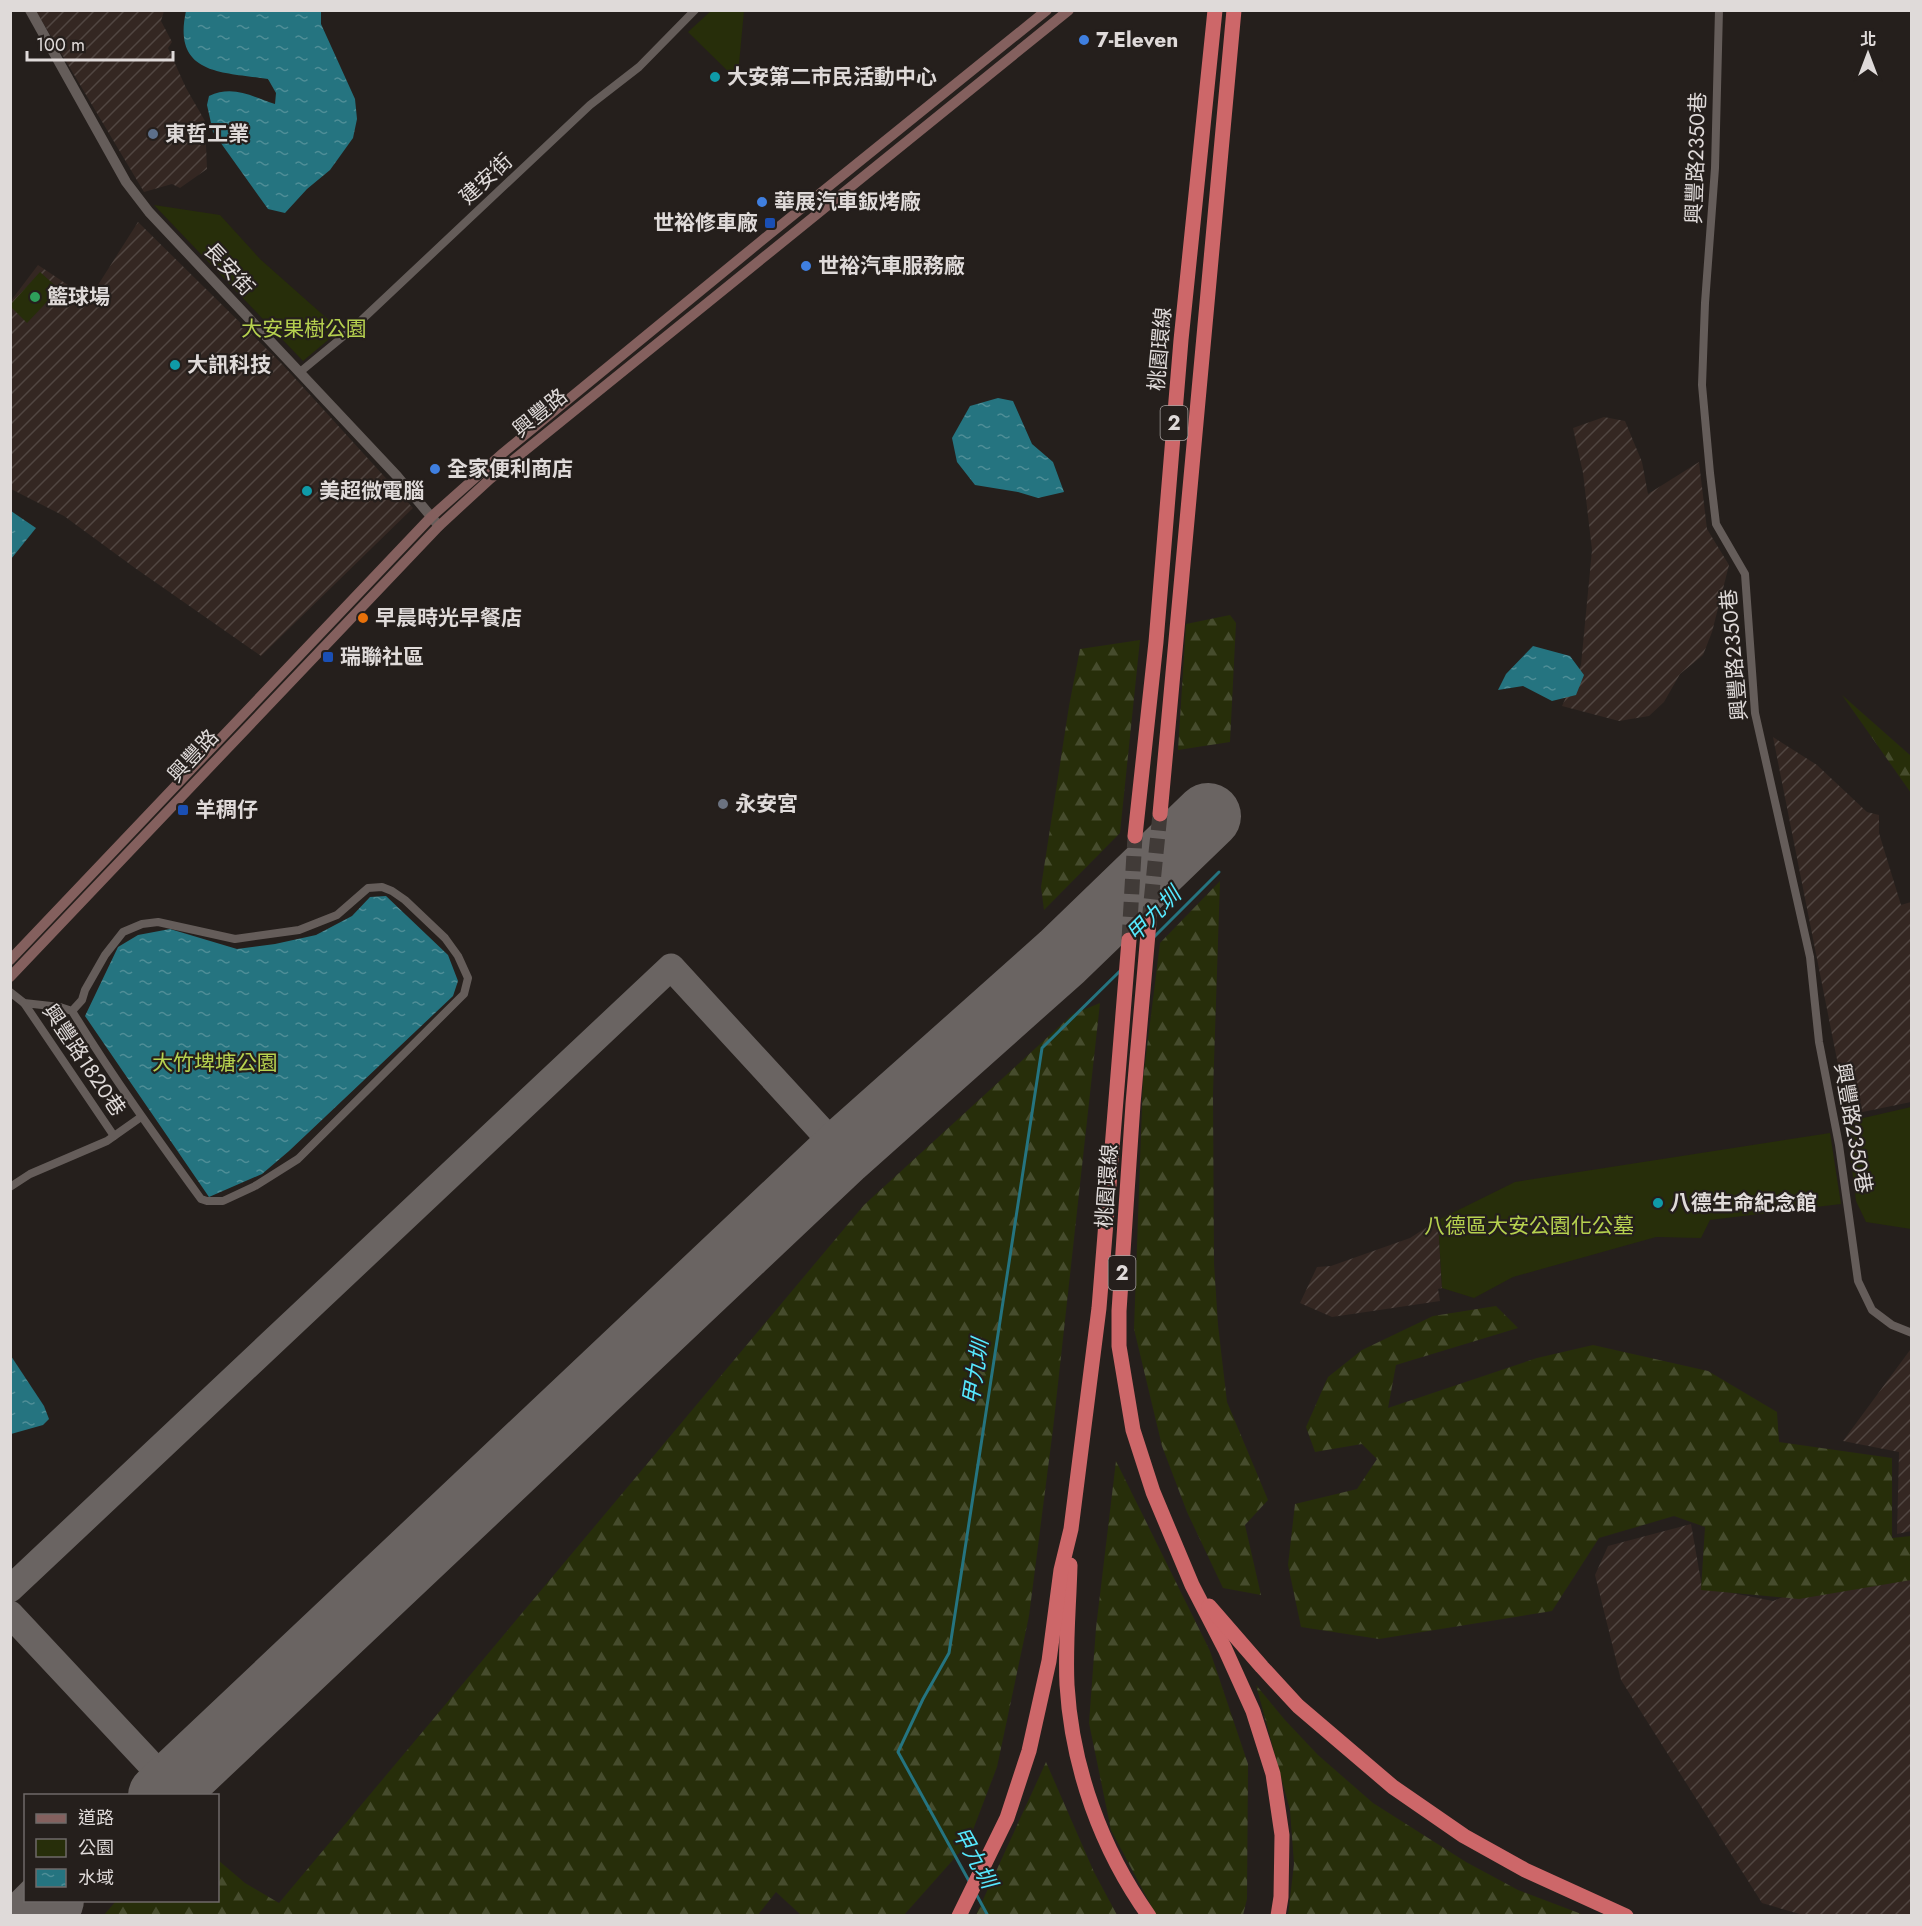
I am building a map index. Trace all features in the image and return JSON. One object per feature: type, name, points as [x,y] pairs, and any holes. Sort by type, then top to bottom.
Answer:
[{"type":"highway","name":"桃園環線","points":[[1135,836],[1156,642],[1181,340],[1215,10]]},
{"type":"highway","name":"桃園環線","points":[[1160,814],[1234,10]]},
{"type":"highway","name":"桃園環線","points":[[1149,922],[1119,1311],[1119,1346],[1133,1430],[1153,1492],[1192,1585]]},
{"type":"highway","name":"桃園環線","points":[[1071,1529],[1100,1308],[1129,940]]},
{"type":"highway","points":[[959,1916],[1007,1818],[1029,1751],[1049,1661],[1061,1570],[1071,1529]]},
{"type":"highway","points":[[1071,1529],[1068,1685],[1075,1739],[1088,1793],[1107,1845],[1149,1916]]},
{"type":"highway","points":[[1192,1585],[1225,1649],[1253,1711],[1273,1774],[1282,1835],[1281,1897],[1278,1916]]},
{"type":"highway","points":[[1192,1585],[1298,1706],[1393,1786],[1464,1836],[1515,1865],[1626,1916]]},
{"type":"main road","name":"興豐路","points":[[10,960],[431,517],[503,453],[1047,10]]},
{"type":"main road","name":"興豐路","points":[[10,977],[439,526],[490,479],[1069,10]]},
{"type":"street","name":"長安街","points":[[30,10],[126,182],[155,219],[398,476],[439,526]]},
{"type":"street","name":"建安街","points":[[300,372],[351,330],[590,105],[639,67],[695,10]]},
{"type":"street","name":"興豐路2350巷","points":[[1719,10],[1715,168],[1705,303],[1702,385],[1716,524],[1745,574],[1755,713],[1810,957],[1819,1042],[1839,1145],[1858,1281],[1872,1310],[1892,1325],[1911,1333]]},
{"type":"street","points":[[10,992],[24,1003],[60,1007],[72,1011],[141,1117],[201,1199],[223,1201],[255,1186],[298,1159],[464,994],[468,978],[458,956],[434,927],[392,891],[382,887],[368,888],[337,915],[298,930],[235,939],[158,922],[141,924],[123,932],[105,955],[84,990],[82,1000],[72,1011]]},
{"type":"street","name":"興豐路1820巷","points":[[24,1003],[114,1137]]},
{"type":"street","points":[[10,1187],[30,1174],[107,1141],[141,1117]]},
{"type":"shaded area","points":[[36,11],[164,11],[161,21],[172,42],[168,48],[186,88],[205,121],[207,169],[180,188],[172,184],[144,192]]},
{"type":"shaded area","points":[[138,222],[282,364],[413,508],[261,656],[64,516],[11,489],[10,302],[38,265],[68,285],[73,300],[84,307]]},
{"type":"shaded area","points":[[1604,417],[1625,421],[1642,462],[1648,494],[1699,462],[1707,529],[1729,565],[1712,632],[1703,655],[1680,674],[1664,702],[1649,716],[1619,721],[1562,706],[1581,665],[1592,550],[1583,473],[1573,428]]},
{"type":"shaded area","points":[[1773,737],[1817,765],[1867,812],[1879,815],[1879,833],[1901,905],[1911,902],[1911,1102],[1848,1115]]},
{"type":"shaded area","points":[[1438,1220],[1442,1288],[1438,1289],[1440,1301],[1332,1317],[1300,1303],[1317,1267],[1331,1266],[1410,1238]]},
{"type":"shaded area","points":[[1910,1350],[1911,1531],[1897,1534],[1899,1452],[1843,1441]]},
{"type":"shaded area","points":[[1691,1524],[1702,1587],[1773,1601],[1834,1576],[1911,1579],[1911,1915],[1803,1915],[1762,1903],[1621,1680],[1595,1575],[1608,1546]]},
{"type":"green space","points":[[712,10],[744,11],[736,79],[688,32]]},
{"type":"green space","name":"大安果樹公園","points":[[154,205],[220,215],[260,259],[340,330],[303,361]]},
{"type":"green space","name":"籃球場","points":[[40,272],[59,289],[27,323],[11,307],[11,304]]},
{"type":"green space","points":[[1230,615],[1236,623],[1230,742],[1178,750],[1186,624]]},
{"type":"green space","points":[[1140,640],[1120,833],[1044,910],[1041,887],[1080,649]]},
{"type":"green space","points":[[1842,695],[1911,756],[1911,793]]},
{"type":"green space","points":[[1220,881],[1213,1093],[1214,1263],[1227,1402],[1268,1500],[1245,1525],[1261,1595],[1223,1588],[1187,1512],[1162,1446],[1134,1329],[1143,1079],[1160,943]]},
{"type":"green space","points":[[1100,1003],[1053,1429],[1029,1616],[997,1767],[968,1843],[904,1915],[801,1915],[776,1892],[757,1916],[104,1915],[115,1902],[219,1902],[219,1861],[245,1883],[279,1903],[864,1205],[1073,1014]]},
{"type":"green space","points":[[1911,1107],[1911,1229],[1866,1222],[1856,1201],[1846,1122]]},
{"type":"green space","name":"八德區大安公園化公墓","points":[[1830,1133],[1841,1204],[1710,1220],[1701,1238],[1656,1237],[1513,1277],[1474,1298],[1442,1288],[1438,1220],[1515,1182]]},
{"type":"green space","points":[[1496,1306],[1518,1328],[1396,1365],[1388,1408],[1537,1358],[1593,1345],[1708,1371],[1777,1412],[1779,1442],[1892,1458],[1892,1538],[1911,1536],[1911,1580],[1799,1599],[1701,1590],[1705,1527],[1674,1516],[1599,1538],[1552,1611],[1379,1639],[1301,1627],[1288,1565],[1295,1504],[1357,1489],[1377,1459],[1362,1444],[1315,1452],[1306,1427],[1328,1377],[1362,1350],[1433,1316]]},
{"type":"green space","points":[[1116,1461],[1210,1651],[1248,1764],[1247,1899],[1243,1915],[1156,1915],[1111,1830],[1089,1723],[1096,1628]]},
{"type":"green space","points":[[1256,1685],[1318,1755],[1373,1803],[1466,1862],[1518,1890],[1584,1915],[1288,1915],[1294,1864],[1290,1810]]},
{"type":"green space","points":[[1046,1762],[1094,1872],[1117,1915],[976,1915]]},
{"type":"water","points":[[186,11],[321,11],[321,24],[355,99],[357,119],[353,138],[330,170],[307,189],[285,213],[268,209],[213,132],[207,105],[209,96],[226,91],[250,95],[275,104],[276,93],[268,79],[218,71],[194,59],[186,48],[184,32]]},
{"type":"water","points":[[998,398],[1013,401],[1032,444],[1053,462],[1064,492],[1038,498],[1018,492],[975,485],[957,462],[952,438],[970,406]]},
{"type":"water","points":[[11,511],[36,528],[11,559]]},
{"type":"water","points":[[1533,646],[1570,656],[1584,675],[1576,695],[1552,701],[1523,686],[1498,690],[1506,674]]},
{"type":"water","name":"大竹埤塘公園","points":[[386,896],[448,955],[458,981],[453,996],[262,1174],[209,1197],[85,1016],[118,947],[138,935],[170,929],[237,949],[275,944],[316,935],[352,916],[370,897]]},
{"type":"water","points":[[11,1356],[44,1406],[49,1419],[43,1425],[11,1434]]},
{"type":"waterway","name":"甲九圳","points":[[1154,937],[1219,872]]},
{"type":"waterway","name":"甲九圳","points":[[969,1881],[898,1752],[923,1699],[949,1653],[1042,1048],[1122,969]]},
{"type":"waterway","name":"甲九圳","points":[[975,1892],[988,1916]]},
{"type":"taxiway","points":[[10,1589],[671,967],[842,1153]]},
{"type":"taxiway","points":[[10,1614],[171,1786]]},
{"type":"runway","points":[[163,1794],[842,1153],[1062,957],[1208,816]]},
{"type":"runway","points":[[35,1916],[49,1902]]},
{"type":"tunnel","points":[[1149,922],[1160,814]]},
{"type":"tunnel","points":[[1129,940],[1135,836]]},
{"type":"place","name":"7-Eleven","points":[[1084,40]]},
{"type":"place","name":"大安第二市民活動中心","points":[[715,77]]},
{"type":"place","name":"東哲工業","points":[[153,134]]},
{"type":"place","name":"華展汽車鈑烤廠","points":[[762,202]]},
{"type":"place","name":"世裕修車廠","points":[[770,223]]},
{"type":"place","name":"世裕汽車服務廠","points":[[806,266]]},
{"type":"place","name":"籃球場","points":[[35,297]]},
{"type":"place","name":"大訊科技","points":[[175,365]]},
{"type":"place","name":"全家便利商店","points":[[435,469]]},
{"type":"place","name":"美超微電腦","points":[[307,491]]},
{"type":"place","name":"早晨時光早餐店","points":[[363,618]]},
{"type":"place","name":"瑞聯社區","points":[[328,657]]},
{"type":"place","name":"永安宮","points":[[723,804]]},
{"type":"place","name":"羊稠仔","points":[[183,810]]},
{"type":"place","name":"八德生命紀念館","points":[[1658,1203]]}]
